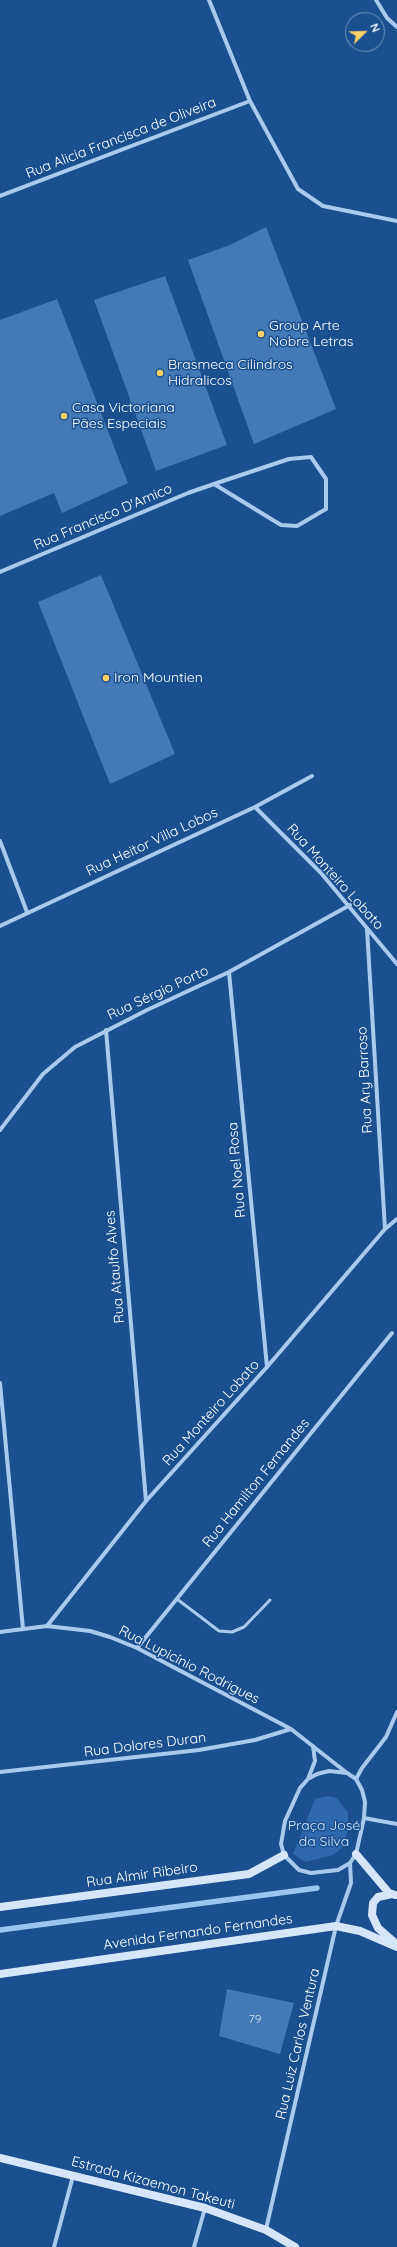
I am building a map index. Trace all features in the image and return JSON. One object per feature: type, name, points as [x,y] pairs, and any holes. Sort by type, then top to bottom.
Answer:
[{"type":"street","points":[[209,0],[250,101],[298,189],[323,206],[397,221]]},
{"type":"street","points":[[376,0],[387,18],[397,27]]},
{"type":"street","name":"Rua Alicia Francisca de Oliveira","points":[[0,196],[250,101]]},
{"type":"street","name":"Rua Francisco D'Amico","points":[[0,572],[176,498],[214,484],[289,459],[311,457],[326,479],[326,509],[297,526],[281,525],[214,484]]},
{"type":"street","name":"Rua Heitor Villa Lobos","points":[[0,926],[255,806],[312,776]]},
{"type":"street","name":"Rua Monteiro Lobato","points":[[255,806],[350,905],[367,929],[397,964]]},
{"type":"street","points":[[0,841],[27,912]]},
{"type":"street","name":"Rua Sérgio Porto","points":[[0,1130],[43,1074],[75,1047],[106,1030],[229,972],[350,905]]},
{"type":"street","name":"Rua Ary Barroso","points":[[367,929],[385,1229]]},
{"type":"street","name":"Rua Noel Rosa","points":[[229,972],[267,1367]]},
{"type":"street","name":"Rua Ataulfo Alves","points":[[106,1030],[146,1501]]},
{"type":"street","name":"Rua Monteiro Lobato","points":[[47,1626],[146,1501],[267,1367],[385,1229],[397,1219]]},
{"type":"street","name":"Rua Hamilton Fernandes","points":[[137,1648],[392,1333]]},
{"type":"street","points":[[0,1383],[23,1629]]},
{"type":"street","name":"Rua Lupicínio Rodrigues","points":[[0,1632],[47,1626],[90,1631],[137,1648],[291,1729],[347,1773]]},
{"type":"street","points":[[356,1779],[362,1768],[386,1737],[397,1712]]},
{"type":"street","name":"Rua Dolores Duran","points":[[0,1772],[223,1746],[260,1739],[291,1729]]},
{"type":"street","points":[[308,1779],[329,1771],[347,1773],[356,1779],[365,1802],[364,1818],[356,1854],[350,1863],[338,1870],[311,1873],[299,1870],[284,1855],[281,1844],[285,1821],[300,1788],[308,1779],[315,1761],[312,1745]]},
{"type":"street","points":[[364,1818],[397,1824]]},
{"type":"street","points":[[356,1854],[395,1895]]},
{"type":"street","name":"Rua Almir Ribeiro","points":[[0,1907],[249,1874],[284,1855]]},
{"type":"street","name":"Rua Luiz Carlos Ventura","points":[[266,2230],[336,1926],[351,1883],[350,1863]]},
{"type":"street","points":[[395,1895],[378,1897],[373,1903],[372,1915],[378,1928],[397,1945]]},
{"type":"street","name":"Avenida Fernando Fernandes","points":[[0,1974],[336,1926],[360,1931],[397,1945]]},
{"type":"street","name":"Estrada Kizaemon Takeuti","points":[[0,2158],[205,2208],[266,2230],[295,2247]]},
{"type":"street","points":[[54,2247],[74,2175]]},
{"type":"street","points":[[194,2247],[205,2208]]},
{"type":"lane","points":[[177,1599],[219,1631],[232,1632],[244,1627],[270,1600]]},
{"type":"green space","name":"Praça José da Silva","points":[[328,1796],[337,1798],[348,1813],[348,1830],[343,1847],[333,1855],[306,1862],[293,1854],[315,1799]]},
{"type":"building","name":"Group Arte Nobre Letras","points":[[266,227],[336,409],[254,444],[188,260],[230,245]]},
{"type":"building","name":"Brasmeca Cilindros Hidralicos","points":[[165,276],[227,445],[156,471],[94,300]]},
{"type":"building","name":"Casa Victoriana Pães Especiais","points":[[57,299],[128,483],[62,513],[54,493],[0,516],[0,320]]},
{"type":"building","name":"Iron Mountien","points":[[101,575],[175,754],[110,784],[38,602]]},
{"type":"building","points":[[227,1989],[294,2003],[280,2054],[219,2036]]},
{"type":"waterway","points":[[0,1930],[317,1888]]},
{"type":"place","name":"Group Arte Nobre Letras","points":[[261,334]]},
{"type":"place","name":"Brasmeca Cilindros Hidralicos","points":[[160,373]]},
{"type":"place","name":"Casa Victoriana Pães Especiais","points":[[64,416]]},
{"type":"place","name":"Iron Mountien","points":[[106,678]]}]
